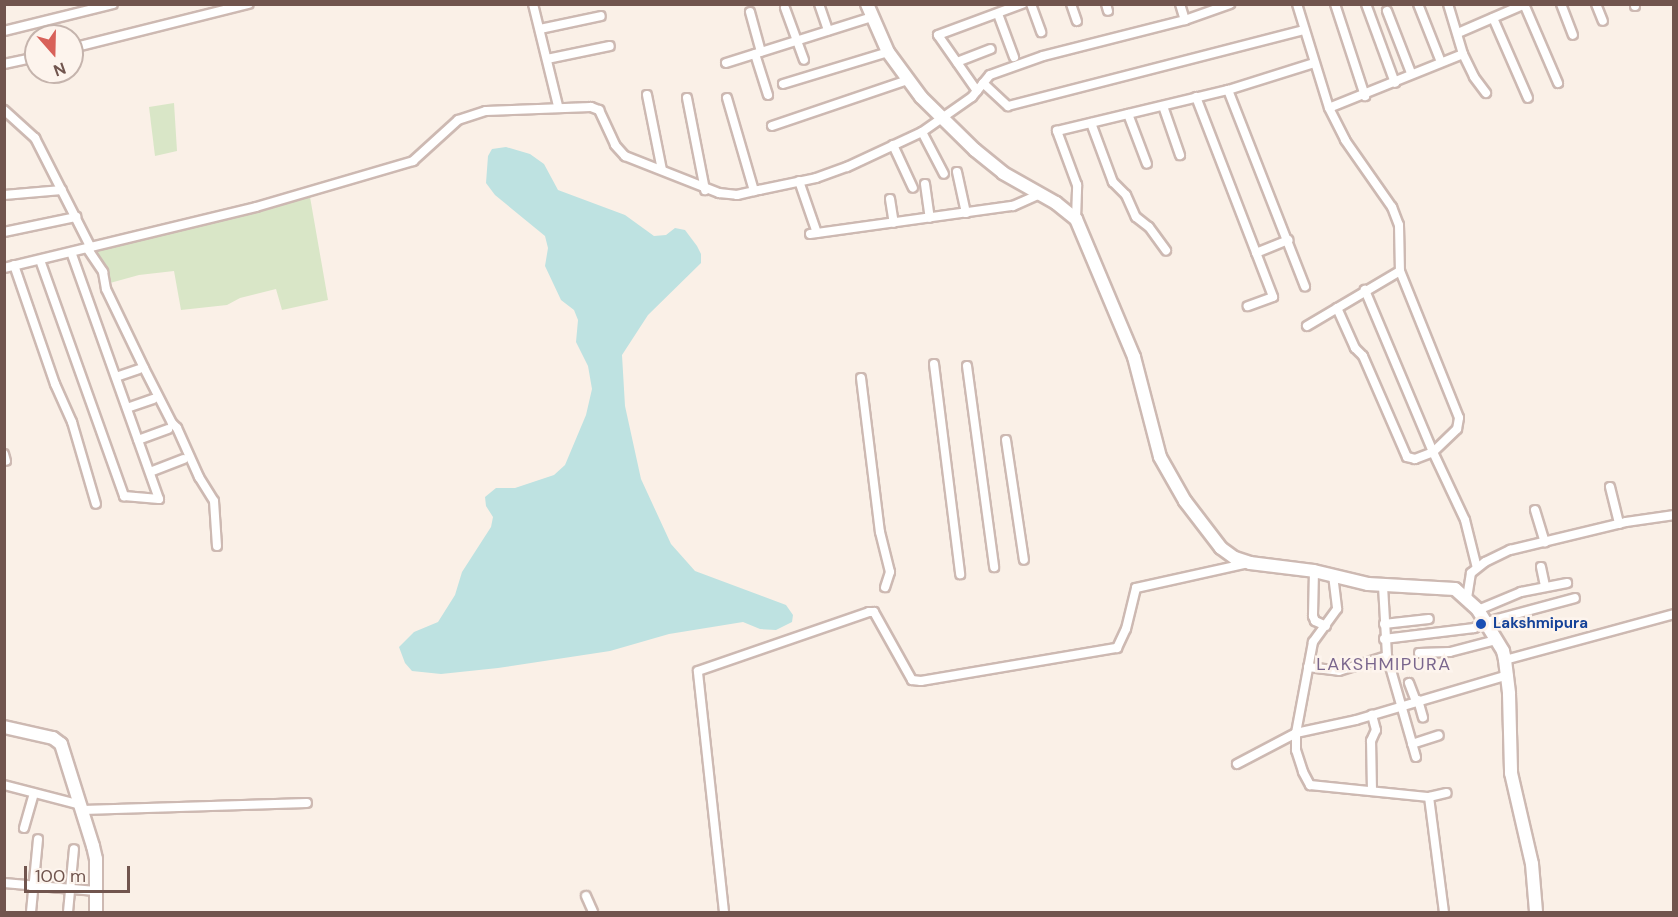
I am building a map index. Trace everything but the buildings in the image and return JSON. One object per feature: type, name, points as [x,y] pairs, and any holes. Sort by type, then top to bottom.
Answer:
[{"type":"main road","points":[[867,4],[888,52],[908,80],[944,119],[1003,173],[1040,194],[1076,219],[1134,357],[1152,434],[1168,474],[1185,501],[1221,548],[1234,558],[1250,563],[1314,571],[1383,586],[1438,586],[1455,589],[1478,610],[1496,640],[1505,660],[1508,675],[1511,773],[1532,864],[1536,912]]},
{"type":"main road","points":[[4,727],[53,738],[61,744],[83,807],[96,859],[96,912]]},
{"type":"street","points":[[4,32],[113,4]]},
{"type":"street","points":[[84,45],[249,4]]},
{"type":"street","points":[[533,4],[558,106]]},
{"type":"street","points":[[819,4],[828,30]]},
{"type":"street","points":[[977,91],[938,35],[1022,4]]},
{"type":"street","points":[[1031,4],[1041,32]]},
{"type":"street","points":[[1071,4],[1077,21]]},
{"type":"street","points":[[1180,4],[1185,20]]},
{"type":"street","points":[[1297,4],[1329,108],[1345,140],[1392,207],[1399,225],[1400,271],[1459,418],[1457,429],[1433,452],[1415,459],[1407,457],[1363,356],[1355,348],[1337,308]]},
{"type":"street","points":[[1335,4],[1365,96]]},
{"type":"street","points":[[1366,4],[1395,83]]},
{"type":"street","points":[[1418,4],[1441,62]]},
{"type":"street","points":[[1448,4],[1463,54],[1474,77],[1486,93]]},
{"type":"street","points":[[1561,4],[1573,35]]},
{"type":"street","points":[[1596,4],[1603,21]]},
{"type":"street","points":[[1458,33],[1524,5],[1557,83]]},
{"type":"street","points":[[96,504],[72,422],[9,267],[256,207],[413,161],[458,120],[470,114],[558,106],[591,107],[599,110],[615,145],[625,156],[705,190],[728,195],[754,191],[847,167],[922,132],[944,119],[977,91],[990,75],[1043,56],[1185,20],[1223,6]]},
{"type":"street","points":[[785,8],[804,60]]},
{"type":"street","points":[[1387,10],[1411,73]]},
{"type":"street","points":[[750,12],[768,94]]},
{"type":"street","points":[[998,14],[1014,57]]},
{"type":"street","points":[[540,29],[601,16]]},
{"type":"street","points":[[726,63],[872,17]]},
{"type":"street","points":[[1493,18],[1528,98]]},
{"type":"street","points":[[983,83],[1008,106],[1304,30]]},
{"type":"street","points":[[547,59],[609,46]]},
{"type":"street","points":[[957,62],[991,48]]},
{"type":"street","points":[[783,84],[888,52]]},
{"type":"street","points":[[1329,108],[1365,96],[1411,73],[1463,54]]},
{"type":"street","points":[[4,64],[24,60]]},
{"type":"street","points":[[1076,219],[1077,185],[1056,131],[1228,90],[1314,63]]},
{"type":"street","points":[[772,126],[908,80]]},
{"type":"street","points":[[1228,90],[1305,286]]},
{"type":"street","points":[[647,95],[662,170]]},
{"type":"street","points":[[1196,97],[1273,297],[1248,306]]},
{"type":"street","points":[[687,98],[705,190]]},
{"type":"street","points":[[727,98],[754,191]]},
{"type":"street","points":[[1163,106],[1180,155]]},
{"type":"street","points":[[4,110],[34,138],[103,272],[106,289],[172,423],[177,428],[199,477],[214,501],[217,546]]},
{"type":"street","points":[[1128,114],[1147,164]]},
{"type":"street","points":[[1091,123],[1113,182],[1126,195],[1136,217],[1149,227],[1166,249]]},
{"type":"street","points":[[922,132],[944,174]]},
{"type":"street","points":[[893,145],[913,188]]},
{"type":"street","points":[[957,172],[966,213]]},
{"type":"street","points":[[799,181],[813,234],[1013,206],[1040,194]]},
{"type":"street","points":[[925,184],[930,218]]},
{"type":"street","points":[[4,195],[62,190]]},
{"type":"street","points":[[890,199],[894,223]]},
{"type":"street","points":[[4,232],[75,217]]},
{"type":"street","points":[[1256,253],[1288,240]]},
{"type":"street","points":[[40,260],[124,496],[159,499],[71,252]]},
{"type":"street","points":[[1307,326],[1400,271]]},
{"type":"street","points":[[1365,290],[1433,452],[1465,520],[1478,568]]},
{"type":"street","points":[[934,364],[960,574]]},
{"type":"street","points":[[967,366],[994,567]]},
{"type":"street","points":[[116,377],[139,369]]},
{"type":"street","points":[[861,378],[880,532],[890,572],[885,587]]},
{"type":"street","points":[[127,408],[153,399]]},
{"type":"street","points":[[138,440],[168,429]]},
{"type":"street","points":[[1006,440],[1024,560]]},
{"type":"street","points":[[150,472],[184,459]]},
{"type":"street","points":[[1611,487],[1619,524]]},
{"type":"street","points":[[1536,510],[1545,543]]},
{"type":"street","points":[[1467,598],[1471,573],[1510,550],[1619,524],[1674,515]]},
{"type":"street","points":[[723,912],[698,671],[869,612],[874,612],[912,680],[921,681],[1118,648],[1126,628],[1136,588],[1250,563]]},
{"type":"street","points":[[1541,567],[1545,586]]},
{"type":"street","points":[[1314,571],[1313,616],[1315,621],[1326,626]]},
{"type":"street","points":[[1333,575],[1337,609],[1313,642],[1296,733],[1296,750],[1310,785],[1429,796],[1447,793]]},
{"type":"street","points":[[1478,610],[1521,592],[1567,583]]},
{"type":"street","points":[[1383,586],[1384,639],[1387,656],[1416,757]]},
{"type":"street","points":[[1384,639],[1474,628],[1486,622],[1575,598]]},
{"type":"street","points":[[1505,660],[1674,614]]},
{"type":"street","points":[[1384,624],[1428,619]]},
{"type":"street","points":[[1419,653],[1450,652],[1496,640]]},
{"type":"street","points":[[1308,667],[1339,671],[1387,656]]},
{"type":"street","points":[[1237,764],[1296,733],[1372,715],[1508,675]]},
{"type":"street","points":[[1409,683],[1423,717]]},
{"type":"street","points":[[1372,715],[1376,730],[1371,741],[1372,791]]},
{"type":"street","points":[[1412,744],[1439,735]]},
{"type":"street","points":[[4,785],[83,807],[307,803]]},
{"type":"street","points":[[24,828],[34,793]]},
{"type":"street","points":[[1429,796],[1444,912]]},
{"type":"street","points":[[30,912],[38,839]]},
{"type":"street","points":[[68,912],[74,849]]},
{"type":"street","points":[[4,883],[96,891]]},
{"type":"street","points":[[586,896],[593,912]]},
{"type":"green space","points":[[174,103],[177,151],[155,156],[149,107]]},
{"type":"green space","points":[[310,197],[328,300],[282,310],[276,289],[240,298],[227,305],[181,310],[174,271],[139,275],[110,283],[94,251]]},
{"type":"water","points":[[506,147],[530,154],[544,164],[558,190],[625,215],[654,236],[666,235],[675,228],[685,230],[697,246],[701,254],[701,263],[648,315],[622,355],[625,406],[641,479],[671,544],[695,571],[786,605],[793,615],[792,622],[776,630],[760,629],[743,622],[669,634],[610,651],[498,668],[441,674],[412,671],[405,663],[399,647],[414,632],[438,622],[455,595],[462,572],[491,527],[493,517],[486,506],[485,497],[496,488],[515,488],[554,475],[565,465],[586,415],[592,389],[588,366],[576,342],[578,320],[574,310],[561,300],[545,266],[548,248],[545,236],[495,195],[486,183],[488,156],[492,149]]},
{"type":"place","name":"Lakshmipura","points":[[1481,624]]},
{"type":"district","name":"LAKSHMIPURA","points":[[1384,664]]}]
